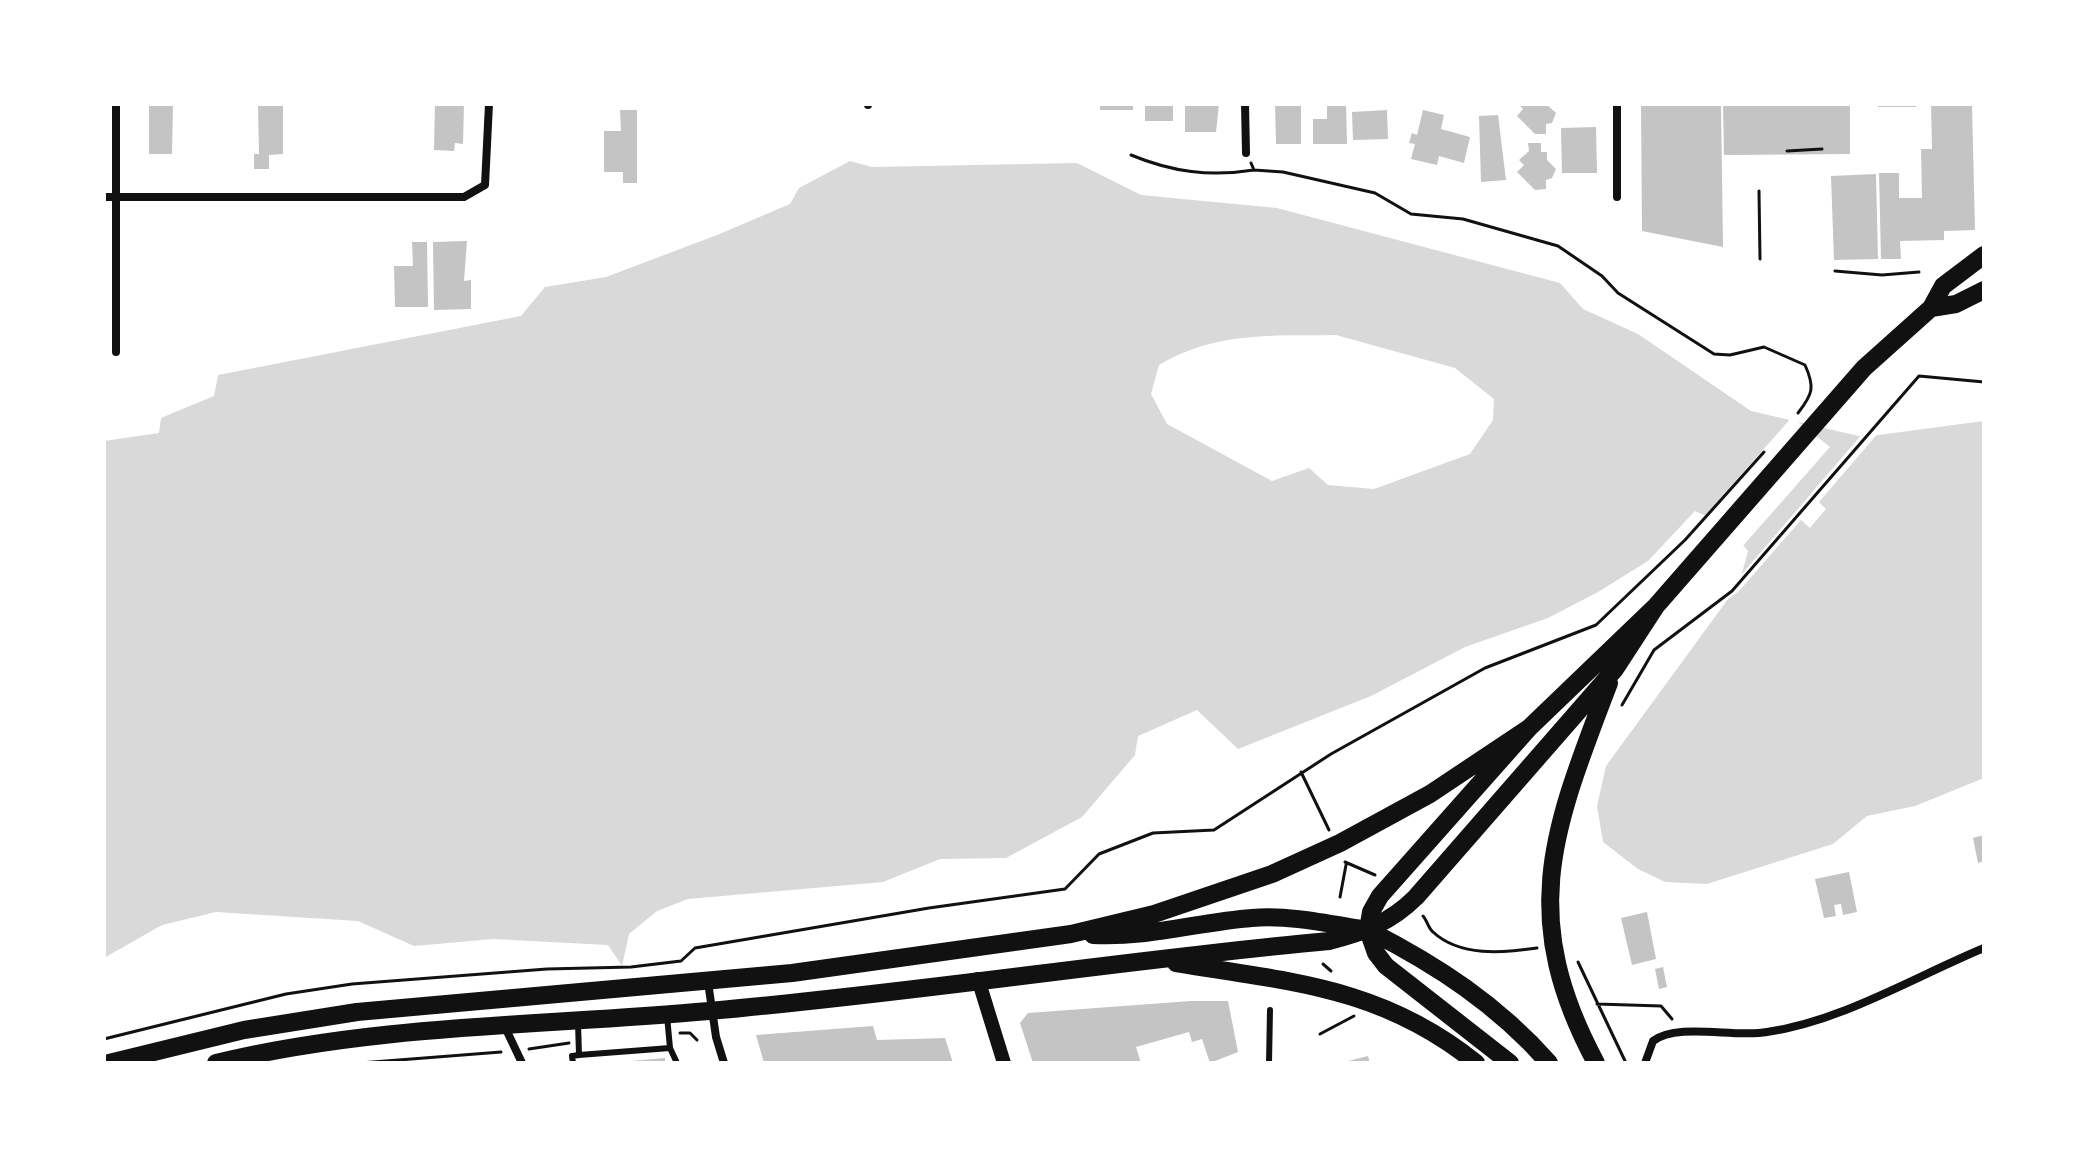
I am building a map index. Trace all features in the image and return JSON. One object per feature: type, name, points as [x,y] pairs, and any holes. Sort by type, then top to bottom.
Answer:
[{"type":"main road","points":[[1510,1063],[1386,966],[1376,953],[1368,930],[1371,912],[1380,896],[1529,728],[1656,606],[1864,368],[1931,308],[1943,286],[1984,255]]},
{"type":"main road","points":[[1931,308],[1956,304],[1984,290]]},
{"type":"main road","points":[[216,1063],[323,1042],[578,1018],[712,1011],[1329,941],[1368,930],[1391,920],[1416,897],[1615,669],[1656,606]]},
{"type":"main road","points":[[1596,1063],[1565,991],[1553,945],[1549,886],[1561,812],[1615,669]]},
{"type":"main road","points":[[109,1063],[244,1030],[357,1012],[792,973],[1071,934],[1154,914],[1272,874],[1380,823],[1430,794],[1529,728]]},
{"type":"main road","points":[[1071,934],[1124,937],[1255,918],[1293,919],[1368,930],[1412,953],[1478,995],[1549,1063]]},
{"type":"main road","points":[[1156,960],[1309,984],[1376,1003],[1416,1021],[1476,1063]]},
{"type":"street","points":[[116,104],[116,352]]},
{"type":"street","points":[[104,197],[464,197],[485,185],[489,104]]},
{"type":"street","points":[[1245,104],[1246,153]]},
{"type":"street","points":[[1617,104],[1617,197]]},
{"type":"street","points":[[1645,1063],[1653,1041],[1671,1031],[1734,1035],[1768,1032],[1813,1021],[1984,948]]},
{"type":"street","points":[[978,979],[1004,1063]]},
{"type":"street","points":[[708,981],[724,1063]]},
{"type":"street","points":[[503,1024],[522,1063]]},
{"type":"lane","points":[[1269,1063],[1270,1010]]},
{"type":"lane","points":[[667,1015],[670,1048],[677,1063]]},
{"type":"lane","points":[[578,1018],[579,1055]]},
{"type":"lane","points":[[573,1063],[572,1056],[670,1048]]},
{"type":"path","points":[[1787,151],[1822,149]]},
{"type":"path","points":[[1246,153],[1254,170]]},
{"type":"path","points":[[1131,155],[1166,169],[1224,175],[1254,170],[1283,172],[1375,193],[1411,214],[1463,219],[1558,246],[1602,276],[1618,293],[1714,354],[1730,355],[1764,347],[1805,365],[1814,385],[1812,395],[1796,416]]},
{"type":"path","points":[[1759,191],[1760,259]]},
{"type":"path","points":[[1835,271],[1882,275],[1919,272]]},
{"type":"path","points":[[1618,712],[1654,650],[1732,591],[1919,376],[1984,382]]},
{"type":"path","points":[[104,1039],[245,1003],[338,986],[547,969],[610,969],[681,961],[695,948],[929,908],[1065,889],[1099,854],[1153,833],[1214,830],[1331,754],[1485,668],[1596,625],[1703,521],[1771,444]]},
{"type":"path","points":[[1340,897],[1346,863]]},
{"type":"path","points":[[1426,918],[1431,931],[1455,944],[1483,953],[1543,947]]},
{"type":"path","points":[[1574,954],[1626,1063]]},
{"type":"path","points":[[1323,964],[1339,975]]},
{"type":"path","points":[[1597,1004],[1661,1006],[1683,1032]]},
{"type":"path","points":[[1320,1034],[1358,1014]]},
{"type":"path","points":[[461,1053],[462,1063]]},
{"type":"shaded area","points":[[850,161],[872,167],[1077,163],[1141,195],[1277,208],[1560,283],[1583,309],[1638,334],[1751,411],[1863,437],[1984,421],[1984,778],[1915,806],[1867,816],[1833,844],[1707,884],[1665,882],[1638,869],[1603,842],[1597,806],[1606,766],[1739,584],[1748,551],[1726,525],[1695,511],[1648,561],[1598,592],[1548,618],[1465,647],[1371,696],[1238,749],[1197,710],[1138,736],[1135,755],[1082,817],[1006,858],[940,859],[883,882],[688,899],[657,911],[629,934],[622,966],[608,945],[493,939],[414,946],[358,921],[216,912],[162,925],[104,958],[104,441],[159,433],[161,418],[214,396],[218,375],[521,316],[545,287],[606,277],[717,235],[790,204],[799,188]],"holes":[[[1336,335],[1455,368],[1494,399],[1493,420],[1470,454],[1374,489],[1328,485],[1309,468],[1272,481],[1167,424],[1151,394],[1159,365],[1180,354],[1223,341],[1267,336]]]},
{"type":"pier","points":[[1792,417],[1830,447],[1741,548],[1723,529],[1702,519]]},
{"type":"pier","points":[[1880,431],[1819,502],[1826,509],[1810,528],[1801,520],[1739,591],[1715,609],[1863,433]]},
{"type":"building","points":[[149,104],[173,104],[172,154],[149,154]]},
{"type":"building","points":[[258,104],[283,104],[283,154],[269,155],[269,169],[254,169],[254,154],[259,154]]},
{"type":"building","points":[[435,104],[464,104],[463,144],[455,143],[454,151],[434,150]]},
{"type":"building","points":[[1100,104],[1133,104],[1133,110],[1100,110]]},
{"type":"building","points":[[1145,104],[1173,104],[1173,121],[1145,121]]},
{"type":"building","points":[[1185,104],[1219,104],[1216,132],[1185,132]]},
{"type":"building","points":[[1275,104],[1301,104],[1301,144],[1276,144]]},
{"type":"building","points":[[1327,104],[1346,104],[1347,144],[1313,144],[1313,119],[1327,119]]},
{"type":"building","points":[[1518,104],[1546,104],[1556,113],[1552,123],[1546,124],[1546,134],[1535,134],[1517,116],[1523,109]]},
{"type":"building","points":[[1641,104],[1721,104],[1723,247],[1642,231]]},
{"type":"building","points":[[1723,104],[1850,104],[1850,154],[1724,155]]},
{"type":"building","points":[[1878,104],[1916,104],[1916,107],[1878,107]]},
{"type":"building","points":[[1931,104],[1972,104],[1975,230],[1944,231],[1944,240],[1900,241],[1901,259],[1881,259],[1879,173],[1899,173],[1899,198],[1922,198],[1921,149],[1932,149]]},
{"type":"building","points":[[620,110],[637,110],[637,183],[623,183],[623,172],[604,172],[604,131],[621,131]]},
{"type":"building","points":[[1387,110],[1388,139],[1353,140],[1352,112]]},
{"type":"building","points":[[1423,110],[1444,115],[1441,129],[1470,137],[1464,163],[1439,156],[1437,165],[1411,159],[1415,144],[1409,143],[1412,133],[1417,135]]},
{"type":"building","points":[[1498,115],[1506,180],[1481,182],[1479,116]]},
{"type":"building","points":[[1596,127],[1597,173],[1562,173],[1561,128]]},
{"type":"building","points":[[1528,143],[1541,143],[1541,152],[1547,152],[1547,160],[1556,169],[1552,178],[1546,180],[1546,189],[1535,190],[1517,172],[1524,165],[1519,160],[1529,151]]},
{"type":"building","points":[[1876,174],[1878,259],[1834,260],[1831,176]]},
{"type":"building","points":[[467,241],[464,281],[471,280],[471,309],[434,310],[433,242]]},
{"type":"building","points":[[412,242],[427,242],[428,307],[395,307],[394,266],[413,266]]},
{"type":"building","points":[[1984,835],[1984,861],[1978,863],[1973,838]]},
{"type":"building","points":[[1849,872],[1857,912],[1843,915],[1841,904],[1834,905],[1836,916],[1824,918],[1815,879]]},
{"type":"building","points":[[1647,912],[1656,959],[1632,965],[1621,918]]},
{"type":"building","points":[[1663,967],[1667,987],[1659,989],[1655,969]]},
{"type":"building","points":[[1228,1001],[1238,1052],[1210,1063],[1202,1039],[1192,1042],[1189,1032],[1136,1047],[1141,1063],[1033,1063],[1020,1023],[1028,1013]]},
{"type":"building","points":[[873,1026],[877,1040],[945,1038],[953,1063],[764,1063],[756,1035]]},
{"type":"building","points":[[1368,1056],[1370,1063],[1344,1062]]},
{"type":"building","points":[[665,1058],[665,1063],[631,1063],[631,1061]]}]
